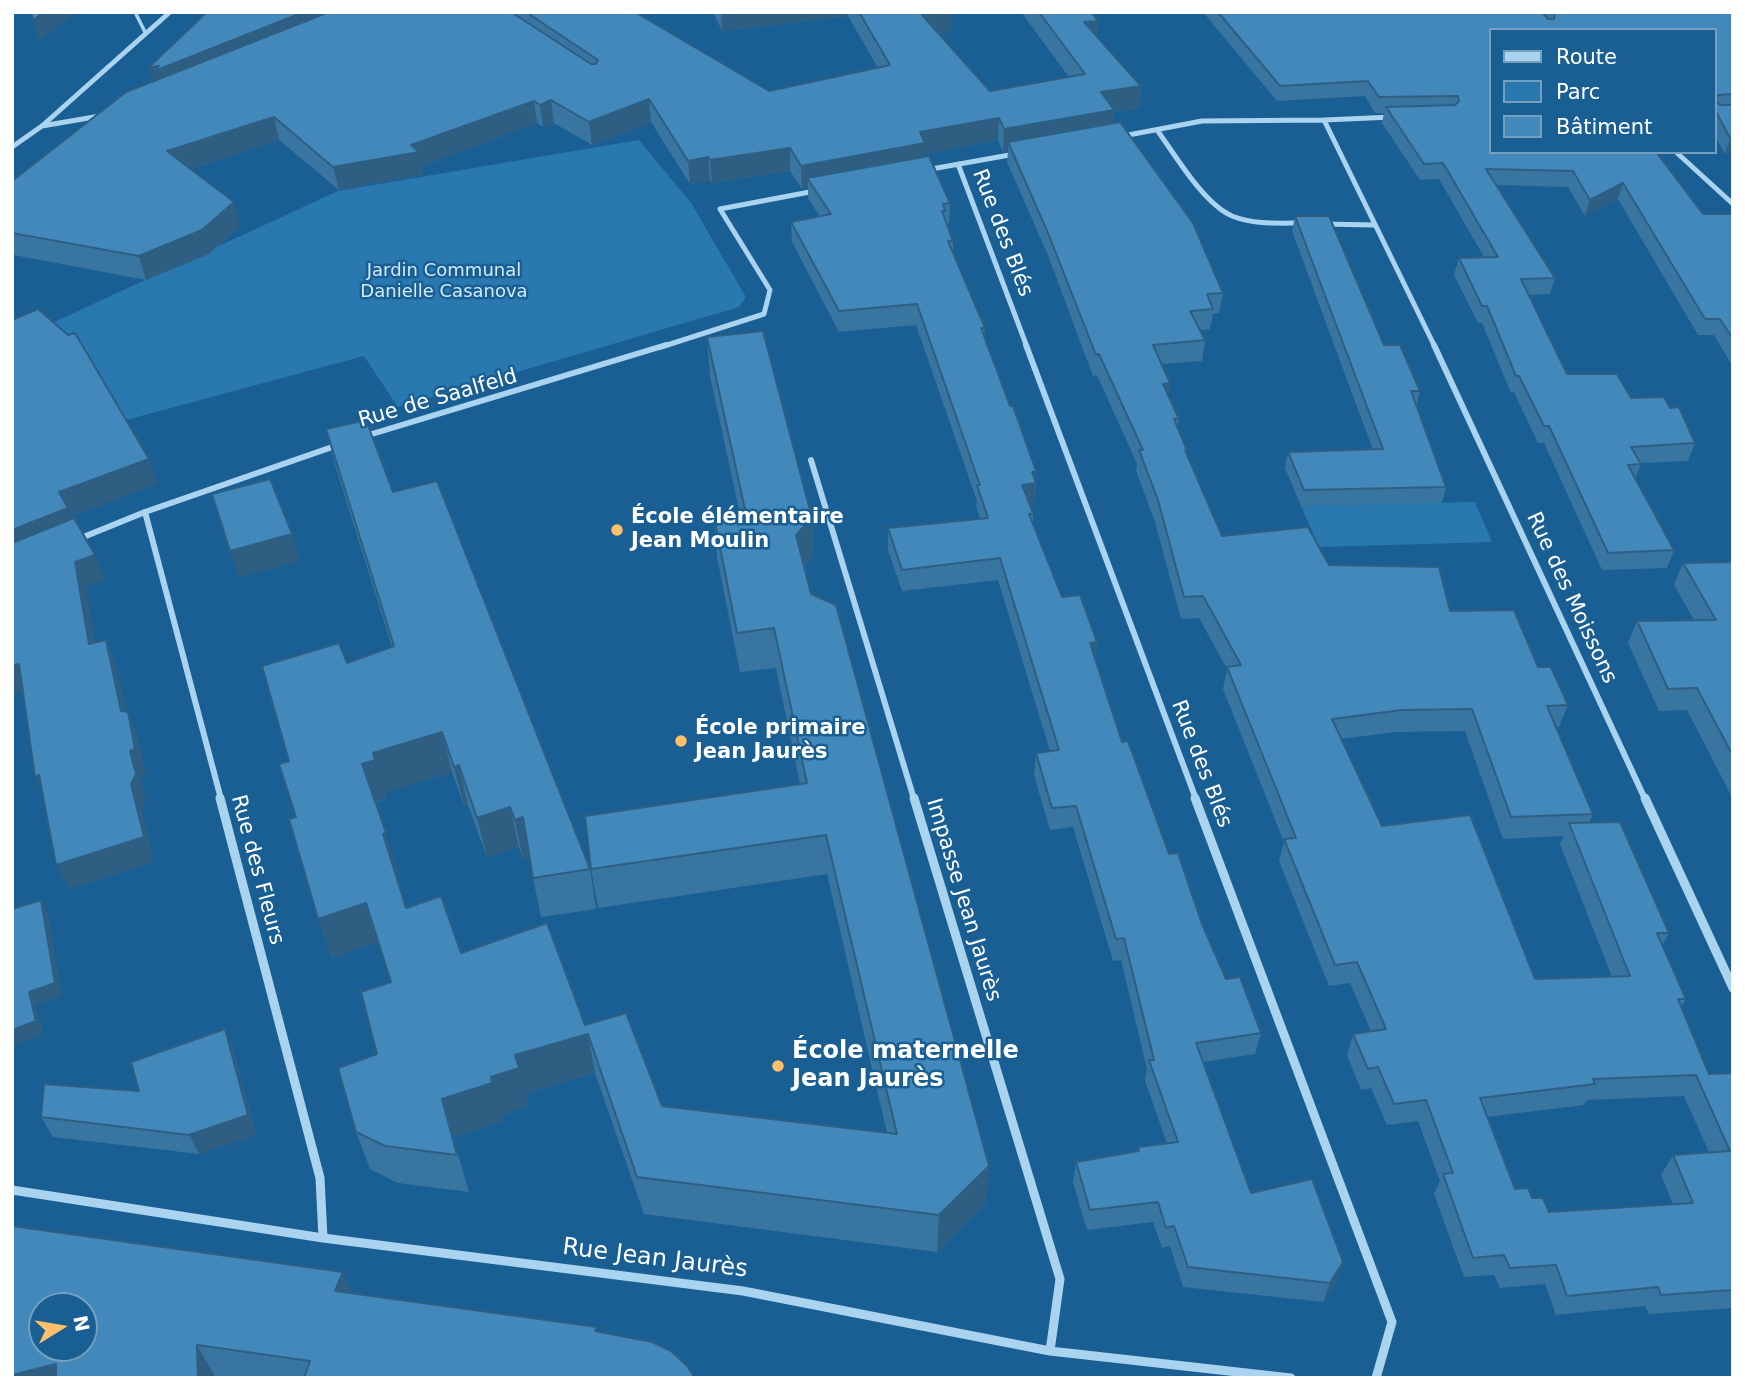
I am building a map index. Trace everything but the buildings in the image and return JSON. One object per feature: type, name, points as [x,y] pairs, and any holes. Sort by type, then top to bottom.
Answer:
[{"type":"street","points":[[12,147],[42,126],[170,12]]},
{"type":"street","points":[[42,126],[111,114]]},
{"type":"street","points":[[1117,137],[1202,121],[1399,117]]},
{"type":"street","name":"Rue des Moissons","points":[[1324,120],[1374,225],[1396,262],[1733,988]]},
{"type":"street","points":[[1157,130],[1215,204],[1232,216],[1264,222],[1305,223]]},
{"type":"street","points":[[918,172],[1024,153]]},
{"type":"street","points":[[1678,154],[1733,204]]},
{"type":"street","name":"Rue des Blés","points":[[958,164],[1392,1322],[1376,1378]]},
{"type":"street","name":"Rue de Saalfeld","points":[[72,541],[145,512],[377,432],[563,378],[764,314],[770,290],[720,209],[826,189]]},
{"type":"street","points":[[1319,224],[1374,225]]},
{"type":"street","name":"Impasse Jean Jaurès","points":[[811,460],[1060,1279],[1050,1351]]},
{"type":"street","name":"Rue des Fleurs","points":[[145,512],[320,1178],[323,1238]]},
{"type":"street","name":"Rue Jean Jaurès","points":[[12,1190],[323,1238],[743,1291],[1050,1351],[1291,1378]]},
{"type":"lane","points":[[135,12],[146,34]]},
{"type":"green space","name":"Jardin Communal Danielle Casanova","points":[[639,140],[691,203],[746,297],[739,307],[398,407],[364,356],[126,420],[52,323],[338,191]]},
{"type":"green space","points":[[1475,502],[1492,542],[1319,547],[1301,506]]},
{"type":"place","name":"École élémentaire Jean Moulin","points":[[617,530]]},
{"type":"place","name":"École primaire Jean Jaurès","points":[[681,741]]},
{"type":"place","name":"École maternelle Jean Jaurès","points":[[778,1066]]}]
